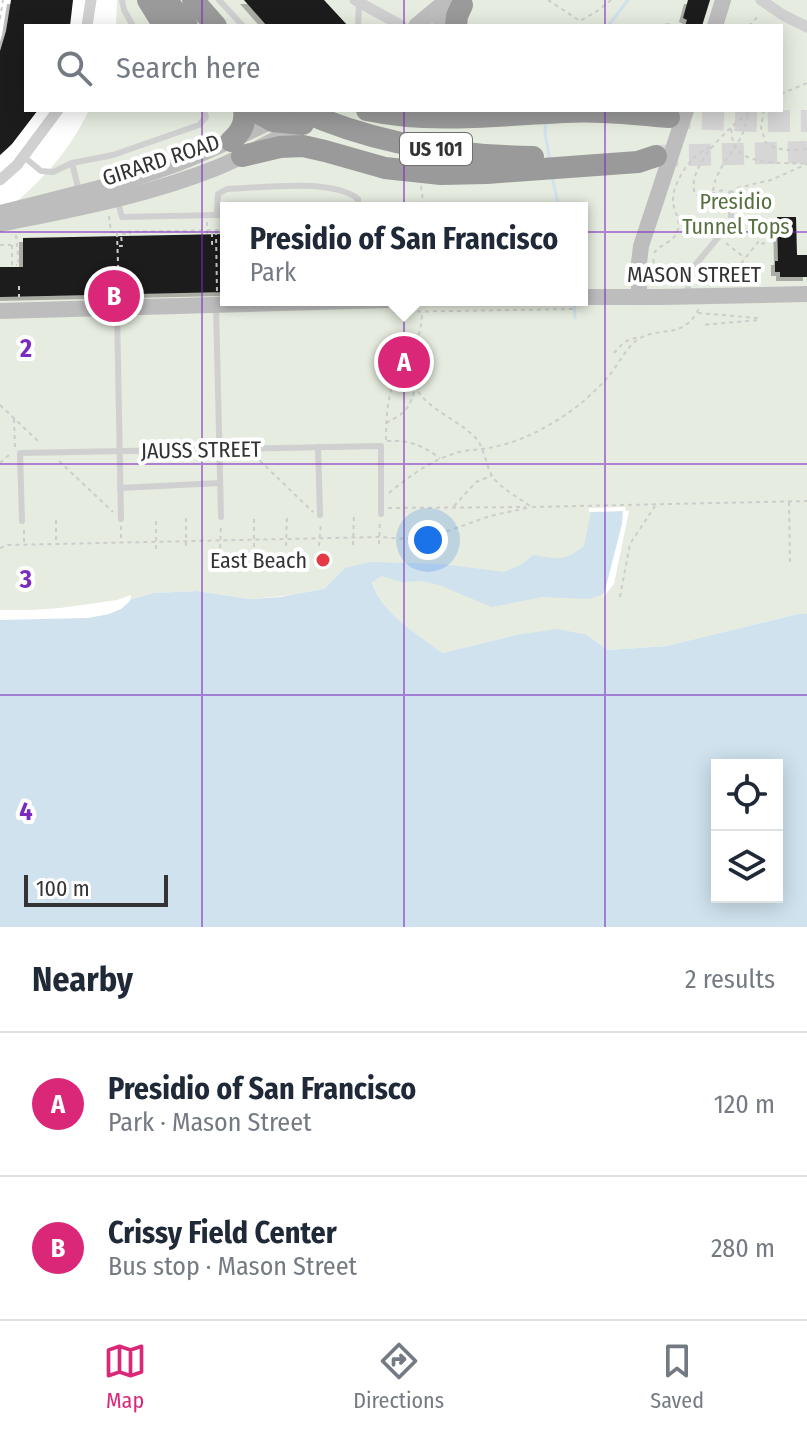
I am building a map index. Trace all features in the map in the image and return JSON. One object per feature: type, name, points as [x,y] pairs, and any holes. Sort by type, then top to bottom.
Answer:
[{"type":"highway","points":[[148,0],[163,24]]},
{"type":"highway","points":[[166,0],[185,24]]},
{"type":"highway","points":[[193,0],[214,24]]},
{"type":"highway","points":[[244,112],[236,149],[303,146],[385,168],[431,174],[474,174],[578,161]]},
{"type":"highway","points":[[270,112],[295,115],[310,138],[332,153]]},
{"type":"highway","name":"US 101","points":[[377,112],[440,119],[566,112],[678,114]]},
{"type":"highway","name":"US 101","points":[[295,115],[434,149],[578,161],[656,156]]},
{"type":"street","points":[[87,24],[91,0]]},
{"type":"street","points":[[716,24],[723,0]]},
{"type":"street","points":[[357,2],[398,24]]},
{"type":"street","points":[[762,5],[787,10],[807,27]]},
{"type":"street","points":[[421,24],[458,8]]},
{"type":"street","points":[[442,24],[458,8]]},
{"type":"street","points":[[0,180],[24,157],[57,112]]},
{"type":"street","points":[[639,297],[641,246],[678,114]]},
{"type":"street","name":"GIRARD ROAD","points":[[8,227],[111,206],[190,177],[295,115]]},
{"type":"street","name":"GIRARD ROAD","points":[[0,213],[236,149],[295,115]]},
{"type":"street","name":"MASON STREET","points":[[588,301],[639,297],[693,301],[807,294]]},
{"type":"street","points":[[0,311],[118,301],[220,298]]},
{"type":"lane","points":[[122,0],[132,24]]},
{"type":"lane","points":[[219,0],[241,24]]},
{"type":"lane","points":[[357,2],[358,24]]},
{"type":"lane","points":[[24,157],[45,172],[57,171],[72,163],[113,155],[199,125],[206,117],[205,112]]},
{"type":"lane","points":[[72,163],[79,193]]},
{"type":"lane","points":[[111,206],[122,217],[217,215],[218,194],[227,189],[324,186],[351,194],[358,202]]},
{"type":"lane","points":[[693,301],[688,278],[691,270],[731,222],[731,193]]},
{"type":"lane","points":[[217,298],[221,517]]},
{"type":"lane","points":[[118,301],[121,519]]},
{"type":"lane","points":[[382,511],[384,444]]},
{"type":"lane","name":"JAUSS STREET","points":[[20,453],[384,444]]},
{"type":"lane","points":[[318,447],[321,518]]},
{"type":"lane","points":[[20,453],[23,524]]},
{"type":"lane","points":[[120,488],[220,483]]},
{"type":"path","points":[[0,19],[3,0]]},
{"type":"path","points":[[548,0],[580,21],[611,0]]},
{"type":"path","points":[[750,24],[762,5]]},
{"type":"path","points":[[783,93],[807,83]]},
{"type":"path","points":[[730,127],[735,147],[745,155],[761,161],[807,164],[771,180],[701,197],[695,194],[695,176],[712,147],[730,127],[750,112]]},
{"type":"path","points":[[764,112],[761,128],[766,143],[786,150],[807,149]]},
{"type":"path","points":[[713,193],[718,171],[745,129],[747,114]]},
{"type":"path","points":[[671,288],[668,278],[654,264],[654,253],[678,231],[673,198],[678,181],[693,159],[712,147]]},
{"type":"path","points":[[420,191],[423,202]]},
{"type":"path","points":[[111,206],[111,232],[220,230]]},
{"type":"path","points":[[0,245],[14,245],[18,249],[19,266],[12,265],[14,245],[8,227]]},
{"type":"path","points":[[207,230],[207,233],[212,233],[212,244],[216,244]]},
{"type":"path","points":[[216,230],[217,298]]},
{"type":"path","points":[[118,246],[122,246],[121,234],[130,234],[130,231]]},
{"type":"path","points":[[117,232],[118,301]]},
{"type":"path","points":[[722,286],[759,241],[763,244],[770,236]]},
{"type":"path","points":[[731,246],[745,258]]},
{"type":"path","points":[[13,295],[19,296],[19,286]]},
{"type":"path","points":[[693,301],[697,313]]},
{"type":"path","points":[[492,309],[559,309],[569,306]]},
{"type":"path","points":[[422,311],[420,332],[412,353],[393,384],[384,444],[409,441],[441,459]]},
{"type":"path","points":[[614,353],[633,338],[681,328],[697,313],[759,320],[702,325]]},
{"type":"path","points":[[382,499],[418,469],[467,450],[522,438],[551,423],[594,392],[640,338]]},
{"type":"path","points":[[412,353],[411,370],[416,385],[429,405],[476,438],[494,479],[531,507]]},
{"type":"path","points":[[386,423],[404,413],[416,385]]},
{"type":"path","points":[[0,405],[121,519],[121,543]]},
{"type":"path","points":[[247,449],[304,504]]},
{"type":"path","points":[[0,463],[9,453],[20,453]]},
{"type":"path","points":[[454,506],[476,482],[492,475]]},
{"type":"path","points":[[379,544],[382,511],[454,506],[807,501]]},
{"type":"path","points":[[789,502],[790,563]]},
{"type":"path","points":[[620,597],[630,544],[656,505]]},
{"type":"path","points":[[0,548],[254,539],[406,539],[439,534],[490,516],[531,507]]},
{"type":"path","points":[[353,545],[354,514]]},
{"type":"path","points":[[254,516],[254,547]]},
{"type":"path","points":[[286,546],[287,516]]},
{"type":"path","points":[[220,548],[221,517]]},
{"type":"path","points":[[186,518],[186,548]]},
{"type":"path","points":[[319,546],[321,518]]},
{"type":"path","points":[[156,519],[156,549]]},
{"type":"path","points":[[56,520],[56,544]]},
{"type":"path","points":[[23,524],[24,545]]},
{"type":"green space","name":"Presidio Tunnel Tops","points":[[117,0],[807,0],[807,614],[668,646],[608,650],[587,635],[516,635],[442,653],[391,613],[372,581],[345,568],[324,589],[294,595],[250,599],[197,591],[154,593],[98,608],[0,613],[0,214],[51,168],[88,112],[783,112],[783,24],[116,24]]},
{"type":"water","points":[[625,511],[611,583],[601,595],[589,599],[542,597],[492,607],[422,581],[401,582],[382,576],[372,582],[392,613],[442,653],[516,635],[557,629],[587,635],[608,650],[667,646],[807,614],[807,927],[0,927],[0,614],[60,612],[154,593],[197,591],[250,599],[281,597],[324,589],[345,568],[371,562],[442,564],[504,572],[521,565],[533,555],[560,558],[584,546],[591,512]]},
{"type":"pier","points":[[625,507],[629,511],[614,584],[603,598],[623,511],[589,512],[589,508]]},
{"type":"pier","points":[[131,595],[130,601],[121,609],[109,614],[88,618],[0,620],[0,610],[60,608]]},
{"type":"building","points":[[11,0],[73,0],[70,24],[24,24],[24,112],[36,112],[0,155],[0,51]]},
{"type":"building","points":[[244,0],[324,0],[346,24],[265,24]]},
{"type":"building","points":[[688,0],[710,0],[703,24],[686,24],[687,20],[683,18]]},
{"type":"building","points":[[777,217],[796,217],[797,255],[807,255],[807,277],[780,277],[780,272],[775,272],[775,261],[778,261]]},
{"type":"building","points":[[220,234],[220,292],[0,297],[0,267],[23,267],[23,238]]},
{"type":"waterway","points":[[610,24],[628,0]]},
{"type":"waterway","points":[[546,121],[550,161]]},
{"type":"waterway","points":[[552,176],[558,202]]},
{"type":"waterway","points":[[574,306],[575,318]]},
{"type":"tunnel","points":[[669,117],[807,121]]},
{"type":"tunnel","points":[[656,156],[807,152]]},
{"type":"place","name":"Crissy Field Center","points":[[114,296]]},
{"type":"place","name":"Presidio of San Francisco","points":[[404,362]]},
{"type":"place","name":"East Beach","points":[[323,560]]}]
